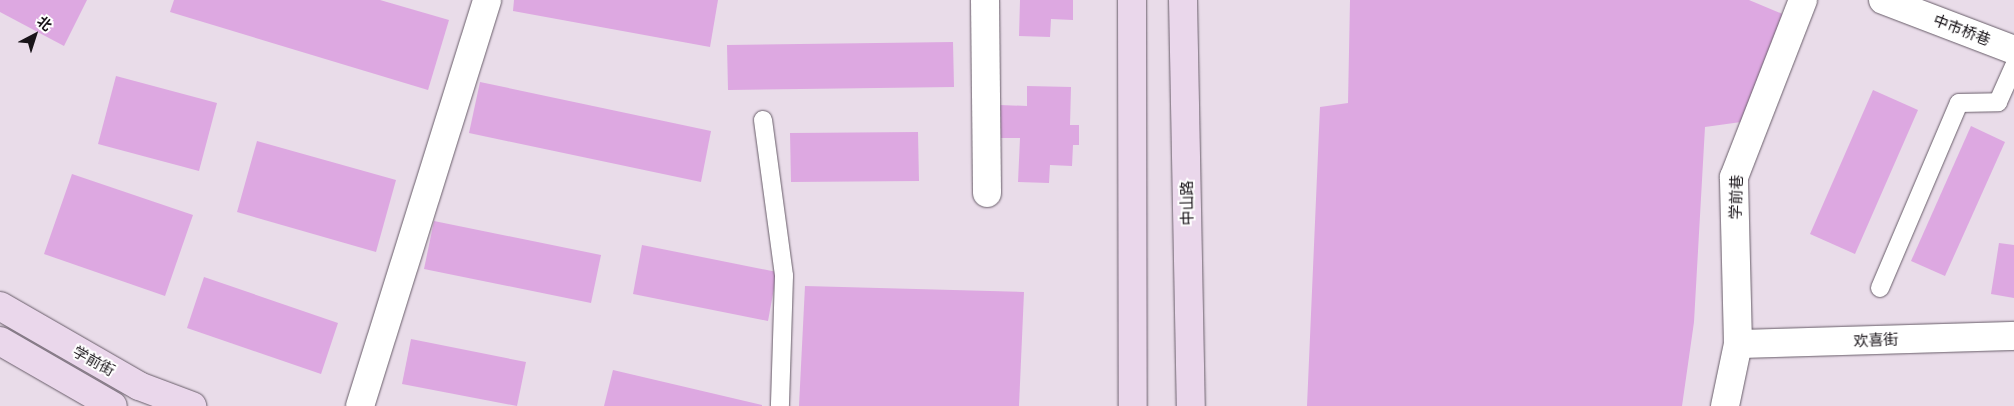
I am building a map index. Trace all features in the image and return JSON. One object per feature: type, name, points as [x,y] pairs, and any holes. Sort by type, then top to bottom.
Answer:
[{"type":"main road","points":[[1132,0],[1133,406]]},
{"type":"main road","name":"中山路","points":[[1183,0],[1191,406]]},
{"type":"main road","name":"学前街","points":[[0,306],[139,386],[192,406]]},
{"type":"main road","name":"学前街","points":[[0,341],[113,406]]},
{"type":"street","points":[[360,406],[487,0]]},
{"type":"street","points":[[985,0],[987,193]]},
{"type":"street","name":"学前巷","points":[[1725,406],[1738,344],[1734,177],[1803,0]]},
{"type":"street","name":"中市桥巷","points":[[1883,0],[2014,50]]},
{"type":"street","name":"欢喜街","points":[[1738,344],[2014,336]]},
{"type":"lane","points":[[1880,288],[1958,103],[1998,102],[2014,66]]},
{"type":"lane","points":[[763,120],[784,276],[780,406]]},
{"type":"building","points":[[0,0],[87,0],[64,46],[0,12]]},
{"type":"building","points":[[174,0],[380,0],[449,20],[428,90],[170,12]]},
{"type":"building","points":[[514,0],[718,0],[710,47],[513,11]]},
{"type":"building","points":[[1020,0],[1073,0],[1073,20],[1051,19],[1050,37],[1019,36]]},
{"type":"building","points":[[1350,0],[1749,0],[1785,15],[1741,122],[1705,127],[1694,322],[1682,406],[1307,406],[1320,107],[1348,103]]},
{"type":"building","points":[[953,42],[954,87],[728,90],[727,45]]},
{"type":"building","points":[[116,76],[217,103],[199,171],[98,144]]},
{"type":"building","points":[[480,82],[711,131],[701,182],[469,133]]},
{"type":"building","points":[[1027,86],[1071,87],[1070,125],[1079,125],[1079,145],[1073,145],[1072,166],[1050,165],[1049,183],[1018,182],[1020,138],[999,138],[1000,105],[1027,106]]},
{"type":"building","points":[[1873,90],[1918,110],[1855,254],[1810,234]]},
{"type":"building","points":[[1971,126],[2005,142],[1945,276],[1911,261]]},
{"type":"building","points":[[918,132],[919,181],[791,182],[790,133]]},
{"type":"building","points":[[257,141],[396,180],[376,252],[237,212]]},
{"type":"building","points":[[72,174],[193,215],[165,296],[44,254]]},
{"type":"building","points":[[434,221],[601,255],[591,303],[424,269]]},
{"type":"building","points":[[1999,243],[2014,245],[2014,298],[1991,294]]},
{"type":"building","points":[[642,245],[777,272],[768,321],[633,294]]},
{"type":"building","points":[[204,277],[338,323],[321,374],[187,328]]},
{"type":"building","points":[[805,286],[1024,292],[1019,406],[799,406]]},
{"type":"building","points":[[411,339],[526,362],[517,406],[402,384]]},
{"type":"building","points":[[613,370],[762,405],[762,406],[604,406]]}]
